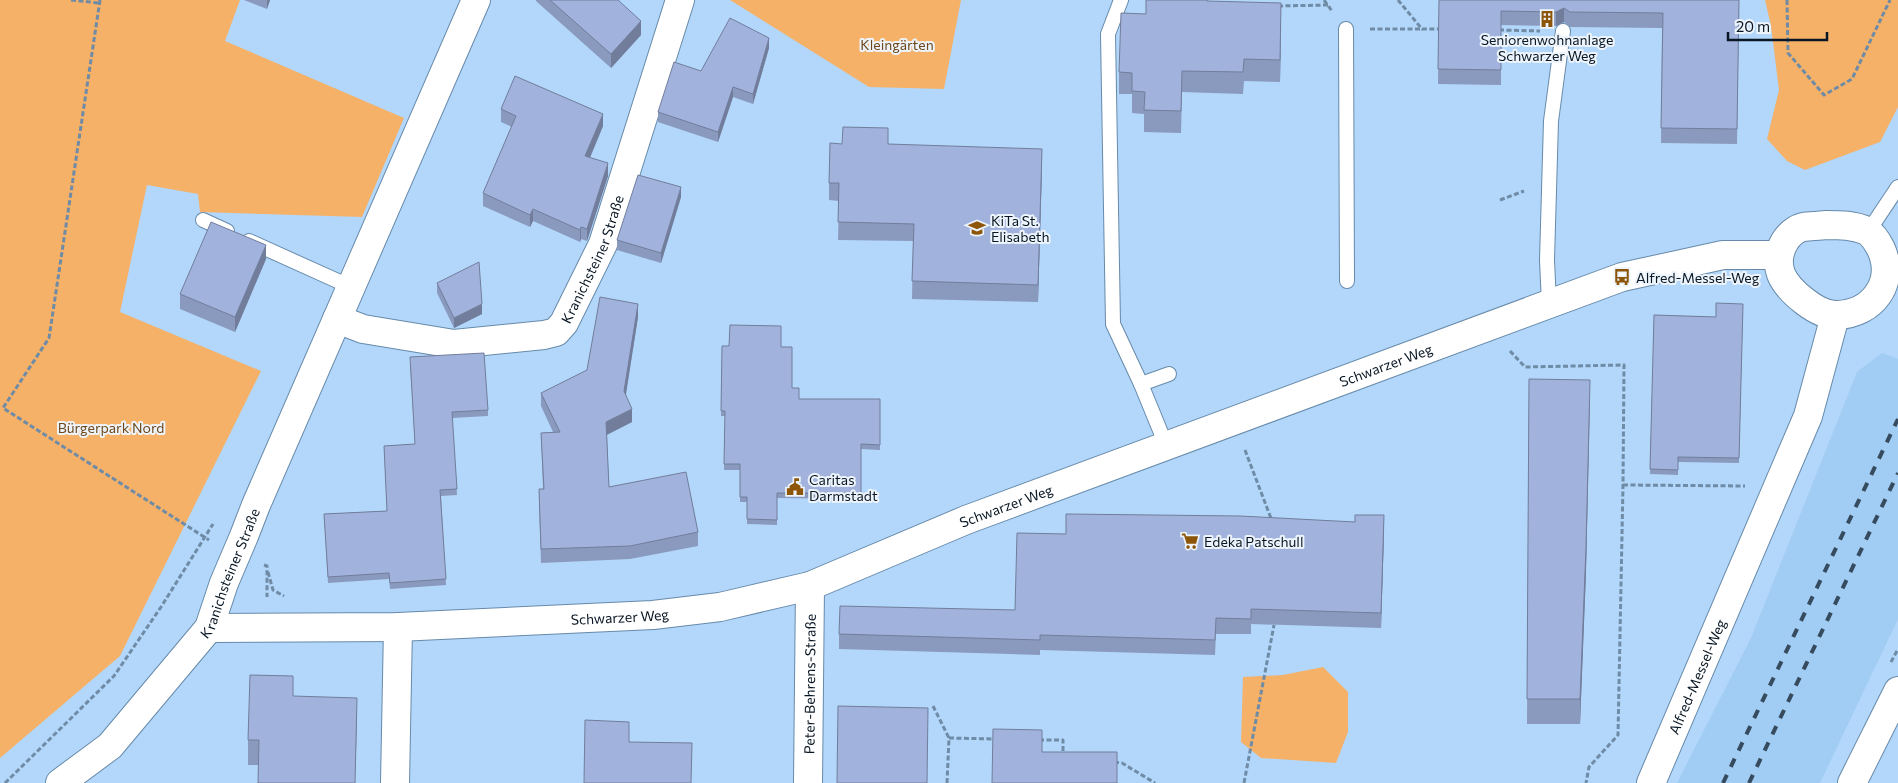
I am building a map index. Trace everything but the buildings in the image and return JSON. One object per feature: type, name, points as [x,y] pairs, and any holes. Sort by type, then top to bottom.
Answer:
[{"type":"street","name":"Kranichsteiner Straße","points":[[60,783],[110,746],[209,628],[224,583],[256,505],[476,0]]},
{"type":"street","name":"Kranichsteiner Straße","points":[[337,320],[363,329],[454,344],[544,335],[556,332],[564,323],[603,244],[680,0]]},
{"type":"street","points":[[1845,225],[1868,232],[1877,242],[1885,258],[1889,302],[1835,316],[1820,311],[1804,301],[1782,276],[1779,255],[1783,244],[1790,234],[1802,228],[1845,225]]},
{"type":"street","name":"Schwarzer Weg","points":[[209,628],[398,627],[653,615],[720,607],[810,586],[966,520],[1622,277],[1723,255],[1779,255]]},
{"type":"street","name":"Alfred-Messel-Weg","points":[[1651,783],[1808,416],[1835,316]]},
{"type":"street","name":"Peter-Behrens-Straße","points":[[808,783],[810,586]]},
{"type":"street","points":[[395,783],[398,627]]},
{"type":"street","points":[[1860,780],[1898,691]]},
{"type":"lane","points":[[1121,0],[1108,34],[1113,324],[1141,384],[1166,445]]},
{"type":"lane","points":[[1346,29],[1348,281]]},
{"type":"lane","points":[[1549,304],[1547,260],[1551,121],[1563,31]]},
{"type":"lane","points":[[1868,232],[1898,187]]},
{"type":"lane","points":[[203,220],[351,287]]},
{"type":"lane","points":[[1141,384],[1170,374]]},
{"type":"path","points":[[0,412],[49,338],[100,1],[71,0]]},
{"type":"path","points":[[1398,0],[1422,29],[1450,29]]},
{"type":"path","points":[[1787,0],[1788,53],[1824,95],[1852,79],[1888,9],[1890,0]]},
{"type":"path","points":[[1271,6],[1328,5]]},
{"type":"path","points":[[1498,30],[1563,31]]},
{"type":"path","points":[[1509,350],[1525,367],[1624,366],[1624,485],[1618,735],[1589,768],[1586,783]]},
{"type":"path","points":[[4,408],[204,538],[161,607],[114,676],[5,783]]},
{"type":"path","points":[[1243,445],[1273,525]]},
{"type":"path","points":[[1624,485],[1778,486]]},
{"type":"path","points":[[267,566],[268,601]]},
{"type":"path","points":[[1244,783],[1274,625]]},
{"type":"path","points":[[933,706],[949,738],[947,783]]},
{"type":"path","points":[[949,738],[997,739]]},
{"type":"path","points":[[1035,740],[1063,740],[1063,762]]},
{"type":"path","points":[[1112,762],[1122,762],[1155,783]]},
{"type":"shaded area","points":[[1882,353],[1898,359],[1898,619],[1820,783],[1677,783],[1751,638],[1857,372]]},
{"type":"green space","name":"Bürgerpark Nord","points":[[0,0],[240,0],[225,41],[404,118],[362,217],[200,212],[198,194],[147,185],[120,312],[261,371],[120,656],[0,758]]},
{"type":"green space","name":"Kleingärten","points":[[730,0],[961,0],[944,89],[869,87]]},
{"type":"green space","points":[[1765,0],[1898,0],[1898,107],[1880,142],[1805,170],[1787,161],[1767,139],[1779,90],[1771,26]]},
{"type":"green space","points":[[1323,667],[1348,692],[1348,732],[1336,763],[1261,758],[1241,742],[1243,677],[1283,675]]},
{"type":"railway","points":[[1723,783],[1898,419]]},
{"type":"railway","points":[[1749,783],[1898,473]]},
{"type":"place","name":"Seniorenwohnanlage Schwarzer Weg","points":[[1547,19]]},
{"type":"place","name":"KiTa St. Elisabeth","points":[[977,228]]},
{"type":"place","name":"Alfred-Messel-Weg","points":[[1622,277]]},
{"type":"place","name":"Caritas Darmstadt","points":[[795,487]]},
{"type":"place","name":"Edeka Patschull","points":[[1190,541]]}]
